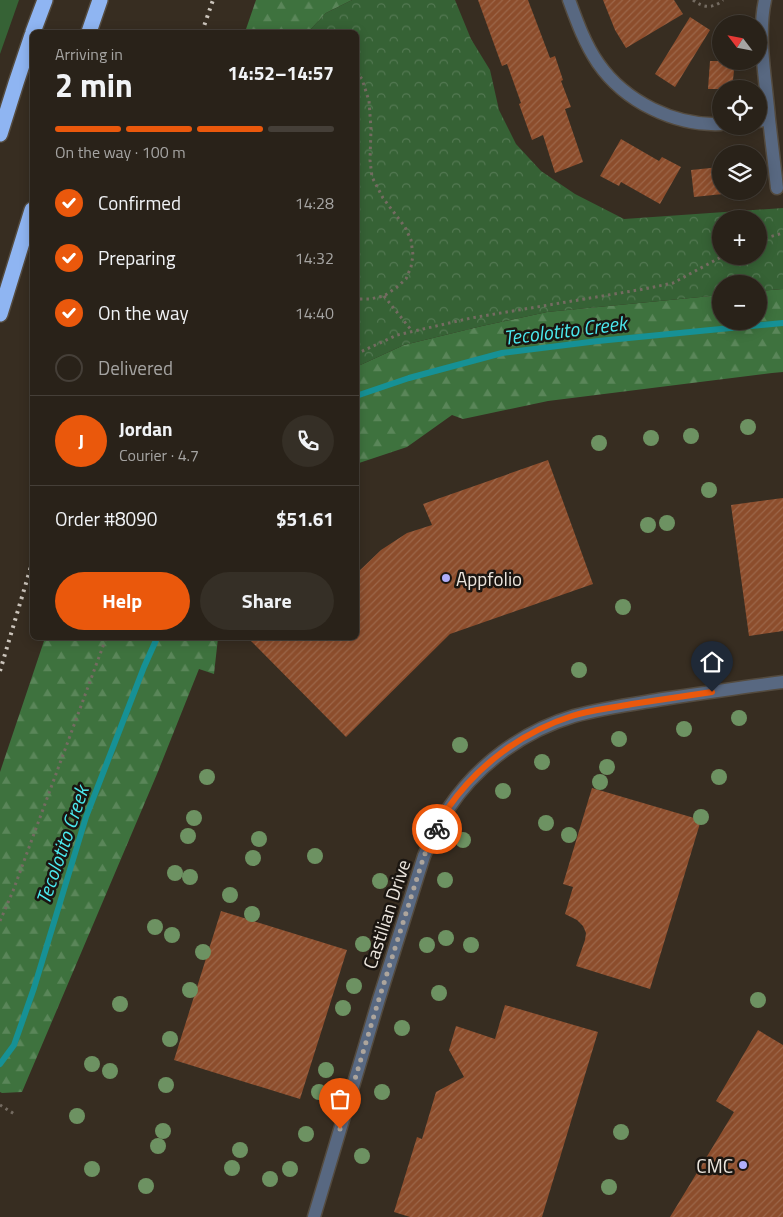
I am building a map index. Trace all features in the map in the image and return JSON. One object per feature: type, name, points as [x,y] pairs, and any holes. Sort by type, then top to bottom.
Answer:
[{"type":"highway","points":[[34,30],[45,0]]},
{"type":"highway","points":[[90,30],[100,0]]},
{"type":"highway","points":[[0,134],[30,43]]},
{"type":"highway","points":[[0,118],[16,83]]},
{"type":"highway","points":[[0,314],[30,216]]},
{"type":"street","points":[[569,0],[583,37],[599,64],[618,86],[662,114],[712,124]]},
{"type":"street","points":[[763,80],[761,35],[765,0]]},
{"type":"street","points":[[767,135],[777,188]]},
{"type":"street","name":"Castilian Drive","points":[[314,1217],[424,856],[447,809],[463,789],[486,765],[509,747],[550,724],[572,716],[652,701],[783,682]]},
{"type":"path","points":[[693,0],[701,6],[710,7],[723,0]]},
{"type":"path","points":[[359,76],[362,79],[369,101],[372,177],[383,198],[405,227],[411,240],[413,255],[412,267],[406,279],[397,287],[384,296],[359,299]]},
{"type":"path","points":[[767,238],[783,233]]},
{"type":"path","points":[[359,353],[397,335],[412,331],[471,318],[663,285],[673,282],[712,262]]},
{"type":"path","points":[[384,296],[412,331]]},
{"type":"path","points":[[0,921],[105,640]]},
{"type":"path","points":[[0,1105],[16,1114]]},
{"type":"green space","points":[[0,0],[19,0],[0,54]]},
{"type":"green space","points":[[256,0],[352,0],[326,13],[310,30],[246,30]]},
{"type":"green space","points":[[352,0],[455,0],[471,39],[490,70],[499,110],[516,144],[541,171],[575,194],[624,219],[712,213],[712,265],[767,265],[767,210],[754,210],[783,208],[783,289],[767,290],[767,275],[712,275],[712,296],[547,312],[404,345],[359,366],[359,30],[310,30],[326,13]]},
{"type":"green space","points":[[783,289],[783,372],[548,401],[463,419],[452,415],[407,447],[359,463],[359,366],[404,345],[547,312],[712,296],[712,330],[767,330],[767,290]]},
{"type":"green space","points":[[44,640],[218,640],[214,674],[199,669],[157,774],[22,1092],[2,1093],[0,1092],[0,772]]},
{"type":"building","points":[[478,0],[528,0],[550,58],[555,56],[563,80],[561,81],[571,107],[565,109],[583,162],[555,173],[543,135],[532,140],[507,64],[502,66]]},
{"type":"building","points":[[603,0],[674,0],[683,14],[626,48],[615,30]]},
{"type":"building","points":[[690,17],[710,30],[675,87],[655,74]]},
{"type":"building","points":[[710,61],[712,61],[712,70],[734,70],[733,80],[712,80],[712,89],[708,89]]},
{"type":"building","points":[[621,139],[659,161],[662,157],[681,167],[660,204],[621,182],[619,186],[600,176]]},
{"type":"building","points":[[712,168],[712,195],[694,197],[691,170]]},
{"type":"building","points":[[548,460],[593,584],[450,634],[346,737],[250,640],[359,640],[359,571],[381,550],[407,533],[432,525],[423,504]]},
{"type":"building","points":[[783,498],[783,631],[749,636],[731,505]]},
{"type":"building","points":[[592,788],[701,820],[650,989],[576,966],[586,933],[583,926],[577,920],[565,914],[573,887],[563,884]]},
{"type":"building","points":[[221,911],[347,950],[300,1099],[174,1060]]},
{"type":"building","points":[[505,1005],[598,1032],[542,1217],[410,1217],[394,1212],[417,1137],[422,1139],[436,1092],[464,1077],[449,1050],[456,1026],[495,1039]]},
{"type":"building","name":"CMC","points":[[758,1030],[783,1045],[783,1217],[670,1217],[734,1112],[716,1101]]},
{"type":"waterway","name":"Tecolotito Creek","points":[[359,395],[409,378],[502,353],[598,341],[783,323]]},
{"type":"waterway","name":"Tecolotito Creek","points":[[0,1064],[14,1045],[34,988],[86,817],[156,640]]},
{"type":"railway","points":[[203,30],[213,0]]},
{"type":"railway","points":[[0,671],[30,570]]},
{"type":"way so far","points":[[340,1129],[424,856],[437,829]]},
{"type":"place","name":"Appfolio","points":[[446,578]]},
{"type":"place","name":"CMC","points":[[743,1165]]},
{"type":"route","points":[[437,829],[447,809],[486,765],[509,747],[550,724],[594,711],[712,692]]}]
